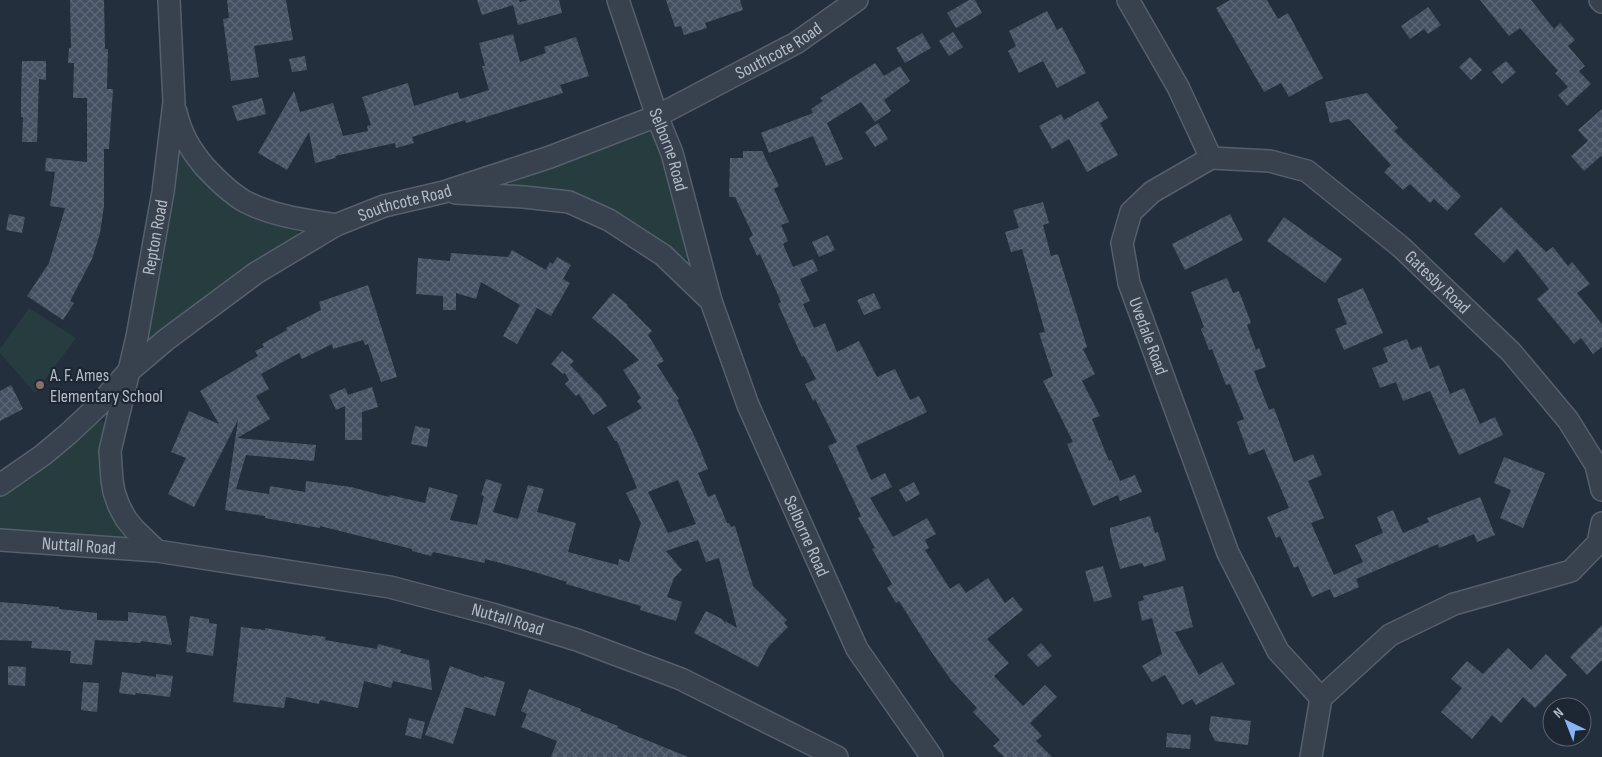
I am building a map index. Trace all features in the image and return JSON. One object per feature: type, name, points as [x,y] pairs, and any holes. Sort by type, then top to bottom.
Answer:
[{"type":"street","name":"Repton Road","points":[[128,372],[144,298],[163,192],[174,102],[169,0]]},
{"type":"street","name":"Selborne Road","points":[[618,0],[657,116],[672,153],[711,301],[748,405],[857,649],[932,757]]},
{"type":"street","name":"Southcote Road","points":[[0,485],[43,455],[68,434],[98,406],[128,372],[168,339],[256,273],[336,225],[384,206],[444,192],[550,157],[657,116],[796,44],[857,0]]},
{"type":"street","points":[[1128,0],[1178,87],[1210,158]]},
{"type":"street","name":"Repton Road","points":[[174,102],[185,140],[196,156],[229,190],[245,201],[277,213],[336,225]]},
{"type":"street","name":"Gatesby Road","points":[[1210,158],[1270,161],[1307,171],[1400,247],[1511,352],[1568,420],[1596,465],[1602,490]]},
{"type":"street","name":"Uvedale Road","points":[[1210,158],[1152,192],[1131,212],[1122,243],[1129,283],[1228,553],[1278,651],[1320,698]]},
{"type":"street","name":"Selborne Road","points":[[444,192],[569,202],[609,220],[663,255],[711,301]]},
{"type":"street","name":"Nuttall Road","points":[[128,372],[110,451],[112,480],[114,492],[126,518],[157,551]]},
{"type":"street","points":[[1311,757],[1320,698],[1390,635],[1454,604],[1570,571],[1598,543],[1602,523]]},
{"type":"street","name":"Nuttall Road","points":[[0,540],[157,551],[390,587],[540,628],[681,678],[837,757]]},
{"type":"green space","points":[[651,132],[656,135],[689,257],[687,259],[672,249],[509,186],[511,183]]},
{"type":"green space","points":[[181,151],[288,227],[297,231],[300,236],[151,339],[148,336],[149,325],[164,249],[178,158]]},
{"type":"green space","points":[[29,308],[76,338],[35,393],[0,353],[0,349]]},
{"type":"green space","points":[[102,421],[105,425],[103,443],[128,540],[0,530],[0,496],[89,427]]},
{"type":"building","points":[[70,0],[104,0],[105,49],[108,49],[107,89],[113,89],[109,149],[104,149],[104,206],[100,233],[92,259],[70,301],[74,303],[63,320],[27,296],[49,263],[65,208],[50,206],[55,172],[45,171],[46,158],[87,162],[87,98],[73,98],[74,63],[68,63],[69,48],[71,48]]},
{"type":"building","points":[[227,0],[286,0],[293,40],[254,46],[259,77],[231,81],[223,19],[229,18]]},
{"type":"building","points":[[477,0],[519,0],[520,2],[528,0],[559,0],[562,13],[518,25],[513,5],[482,15]]},
{"type":"building","points":[[666,0],[740,0],[743,10],[705,23],[707,28],[684,35],[681,26],[675,27]]},
{"type":"building","points":[[969,0],[975,0],[982,13],[956,28],[947,13]]},
{"type":"building","points":[[1230,0],[1267,0],[1278,19],[1288,13],[1323,78],[1289,97],[1281,83],[1264,92],[1216,8]]},
{"type":"building","points":[[1480,0],[1531,0],[1554,29],[1560,23],[1575,40],[1568,46],[1585,66],[1579,71],[1591,84],[1567,106],[1558,95],[1568,87],[1555,73],[1558,71],[1520,28],[1509,36]]},
{"type":"building","points":[[1428,7],[1441,25],[1428,34],[1424,29],[1410,39],[1401,26]]},
{"type":"building","points":[[1047,11],[1057,30],[1062,27],[1086,73],[1057,88],[1043,61],[1019,73],[1008,51],[1016,46],[1009,31]]},
{"type":"building","points":[[953,32],[963,47],[949,56],[939,41]]},
{"type":"building","points":[[922,33],[931,48],[905,63],[896,48]]},
{"type":"building","points":[[513,34],[520,62],[546,53],[544,47],[576,37],[589,76],[560,85],[563,93],[466,123],[465,120],[412,137],[414,143],[396,148],[395,143],[335,156],[336,158],[315,163],[309,132],[287,170],[258,153],[294,91],[300,112],[333,103],[343,136],[368,131],[367,126],[371,125],[362,97],[408,83],[414,106],[458,92],[460,99],[489,90],[482,66],[485,66],[479,43]]},
{"type":"building","points":[[305,56],[307,70],[292,72],[289,59]]},
{"type":"building","points":[[1470,57],[1482,70],[1471,80],[1459,67]]},
{"type":"building","points":[[22,61],[46,61],[46,80],[39,79],[37,142],[22,142]]},
{"type":"building","points":[[1506,61],[1516,72],[1502,84],[1492,72]]},
{"type":"building","points":[[875,63],[884,76],[900,66],[910,81],[884,100],[891,111],[875,122],[861,102],[827,123],[843,159],[826,166],[813,136],[769,153],[761,133],[813,113],[811,109],[823,101],[820,98]]},
{"type":"building","points":[[1367,93],[1398,128],[1394,131],[1461,196],[1447,211],[1434,199],[1430,203],[1410,184],[1403,190],[1384,172],[1391,165],[1349,119],[1330,123],[1325,102]]},
{"type":"building","points":[[262,98],[266,114],[237,121],[232,106]]},
{"type":"building","points":[[1098,101],[1108,118],[1100,123],[1118,155],[1087,172],[1069,139],[1052,149],[1039,126],[1061,114],[1064,120]]},
{"type":"building","points":[[1602,109],[1602,157],[1584,171],[1571,156],[1588,141],[1578,130]]},
{"type":"building","points":[[878,123],[888,139],[875,147],[865,132]]},
{"type":"building","points":[[743,151],[762,151],[779,186],[774,189],[789,222],[781,225],[788,241],[783,244],[793,267],[813,259],[818,271],[800,279],[810,301],[803,304],[814,328],[825,323],[837,352],[859,341],[877,377],[895,369],[910,400],[919,396],[927,412],[856,446],[871,480],[885,473],[892,487],[870,498],[893,537],[927,518],[936,534],[925,540],[929,548],[925,550],[950,589],[959,583],[966,593],[988,578],[1005,603],[1013,597],[1023,610],[987,639],[1009,663],[994,676],[1023,706],[1045,685],[1057,697],[1030,723],[1042,736],[1036,741],[1052,757],[1004,757],[993,746],[1000,740],[973,712],[977,708],[951,680],[899,601],[896,603],[887,588],[892,584],[872,549],[875,548],[858,518],[861,516],[828,446],[837,442],[815,399],[813,401],[805,384],[816,379],[804,356],[802,357],[778,304],[781,302],[760,254],[757,256],[749,238],[753,235],[735,197],[729,197],[730,158],[743,158]]},
{"type":"building","points":[[1043,202],[1049,223],[1043,225],[1051,256],[1058,254],[1087,347],[1083,349],[1095,374],[1082,381],[1100,416],[1092,419],[1109,461],[1111,460],[1120,481],[1135,475],[1142,492],[1120,501],[1118,495],[1093,506],[1067,444],[1073,442],[1043,381],[1053,376],[1039,333],[1045,332],[1022,249],[1011,252],[1005,232],[1019,228],[1013,210]]},
{"type":"building","points":[[1501,207],[1546,252],[1553,247],[1568,266],[1572,262],[1590,284],[1577,293],[1602,324],[1602,347],[1593,354],[1581,338],[1574,344],[1537,299],[1549,289],[1517,249],[1504,263],[1474,234]]},
{"type":"building","points":[[9,214],[25,217],[22,233],[6,230]]},
{"type":"building","points":[[1230,214],[1243,240],[1185,270],[1172,244]]},
{"type":"building","points":[[1284,217],[1342,259],[1325,283],[1267,241]]},
{"type":"building","points":[[828,235],[835,250],[819,257],[812,242]]},
{"type":"building","points":[[512,250],[546,270],[550,262],[553,264],[557,257],[571,265],[563,279],[570,283],[551,316],[537,308],[517,344],[503,336],[520,305],[481,282],[476,299],[456,293],[456,310],[443,310],[443,296],[416,294],[418,258],[450,261],[451,253],[508,257]]},
{"type":"building","points":[[1227,278],[1233,293],[1239,291],[1251,323],[1247,325],[1256,350],[1259,348],[1266,367],[1254,371],[1269,410],[1274,408],[1294,462],[1313,454],[1322,475],[1308,481],[1324,518],[1311,523],[1334,575],[1363,562],[1355,545],[1383,533],[1377,517],[1393,510],[1403,533],[1429,522],[1427,518],[1480,497],[1495,535],[1477,542],[1474,534],[1439,548],[1438,544],[1356,579],[1359,587],[1334,598],[1330,589],[1312,597],[1298,566],[1294,568],[1280,536],[1276,538],[1267,517],[1289,508],[1264,449],[1249,455],[1237,422],[1244,419],[1230,384],[1226,385],[1212,349],[1209,350],[1201,329],[1204,327],[1191,292]]},
{"type":"building","points":[[368,285],[397,377],[381,382],[368,344],[365,345],[363,340],[333,349],[332,344],[302,359],[299,353],[261,374],[269,389],[256,396],[270,419],[237,438],[316,445],[314,461],[246,455],[236,489],[269,494],[270,486],[305,492],[306,481],[351,487],[389,497],[390,495],[425,503],[429,487],[458,495],[450,520],[477,525],[484,496],[481,495],[486,479],[502,484],[493,512],[518,519],[528,485],[544,489],[537,512],[576,523],[568,552],[618,565],[619,559],[629,562],[641,523],[626,493],[637,488],[617,441],[615,441],[607,427],[642,408],[637,401],[641,398],[623,370],[639,360],[592,318],[613,293],[628,305],[652,331],[648,335],[664,361],[657,365],[679,399],[677,400],[708,469],[698,473],[708,497],[715,494],[727,523],[731,527],[735,526],[753,586],[787,620],[784,623],[788,627],[769,646],[758,667],[694,633],[706,611],[722,619],[727,625],[725,621],[737,628],[719,558],[706,562],[698,540],[666,551],[682,570],[674,578],[667,597],[682,602],[676,621],[640,610],[641,606],[566,584],[567,582],[531,571],[485,559],[485,563],[433,552],[431,556],[412,551],[412,549],[320,526],[320,528],[265,518],[265,516],[225,510],[238,420],[194,507],[168,494],[186,458],[171,452],[189,411],[219,424],[200,391],[258,356],[255,351],[264,347],[262,344],[287,330],[286,328],[321,310],[319,302]],"holes":[[[678,480],[696,524],[668,533],[648,492]]]},
{"type":"building","points":[[1363,288],[1383,333],[1344,350],[1335,329],[1347,324],[1337,299]]},
{"type":"building","points":[[874,293],[881,308],[864,315],[857,300]]},
{"type":"building","points":[[1407,339],[1411,350],[1421,346],[1430,369],[1439,365],[1450,394],[1464,388],[1480,424],[1495,417],[1503,435],[1459,455],[1430,391],[1403,401],[1396,382],[1380,388],[1372,368],[1388,362],[1383,348]]},
{"type":"building","points":[[562,351],[574,361],[570,365],[600,396],[607,406],[593,415],[579,394],[576,396],[565,384],[569,380],[565,373],[563,374],[551,364]]},
{"type":"building","points":[[11,385],[23,409],[0,421],[0,391]]},
{"type":"building","points":[[372,387],[378,407],[362,412],[362,440],[345,440],[345,406],[336,410],[329,395],[345,388],[348,395]]},
{"type":"building","points":[[415,426],[430,429],[427,447],[411,444]]},
{"type":"building","points":[[1504,457],[1545,473],[1523,528],[1500,518],[1511,490],[1494,483]]},
{"type":"building","points":[[914,482],[920,494],[906,502],[899,490]]},
{"type":"building","points":[[1150,516],[1155,533],[1158,532],[1166,560],[1144,567],[1142,563],[1120,569],[1110,528]]},
{"type":"building","points":[[1103,566],[1112,597],[1094,602],[1085,571]]},
{"type":"building","points":[[1183,586],[1193,627],[1175,632],[1199,675],[1222,662],[1235,684],[1196,705],[1192,699],[1182,705],[1165,675],[1152,682],[1142,666],[1162,654],[1152,618],[1142,621],[1138,602],[1144,600],[1143,596]]},
{"type":"building","points":[[0,602],[59,607],[59,609],[97,613],[97,620],[128,621],[128,612],[166,616],[172,645],[141,641],[141,643],[95,640],[92,665],[70,663],[71,651],[31,648],[32,641],[0,640]]},
{"type":"building","points":[[190,616],[209,619],[209,623],[217,624],[213,656],[186,652]]},
{"type":"building","points":[[1602,625],[1602,660],[1587,675],[1570,657]]},
{"type":"building","points":[[241,627],[265,630],[265,628],[326,637],[325,640],[377,649],[378,644],[401,650],[400,653],[429,660],[432,690],[393,681],[391,688],[364,681],[358,708],[320,700],[319,704],[286,697],[284,708],[233,702]]},
{"type":"building","points":[[1041,643],[1052,656],[1038,667],[1027,655]]},
{"type":"building","points":[[1508,648],[1531,670],[1546,654],[1567,675],[1546,697],[1542,697],[1542,701],[1535,708],[1523,697],[1501,723],[1492,715],[1472,739],[1441,712],[1462,688],[1451,679],[1467,661],[1483,674]]},
{"type":"building","points":[[8,666],[26,667],[25,686],[8,685]]},
{"type":"building","points":[[450,666],[484,678],[484,676],[505,682],[495,716],[465,707],[453,744],[425,735]]},
{"type":"building","points":[[122,672],[156,677],[156,674],[173,676],[170,697],[119,693]]},
{"type":"building","points":[[83,682],[99,683],[97,712],[81,710]]},
{"type":"building","points":[[529,689],[581,709],[580,711],[618,726],[617,728],[688,757],[551,757],[557,741],[521,727],[527,714],[521,711]]},
{"type":"building","points":[[1211,716],[1251,721],[1248,745],[1215,741],[1209,729]]},
{"type":"building","points":[[409,718],[425,722],[421,739],[405,735]]},
{"type":"building","points":[[1167,733],[1191,735],[1190,749],[1166,747]]},
{"type":"place","name":"A. F. Ames Elementary School","points":[[40,385]]}]
